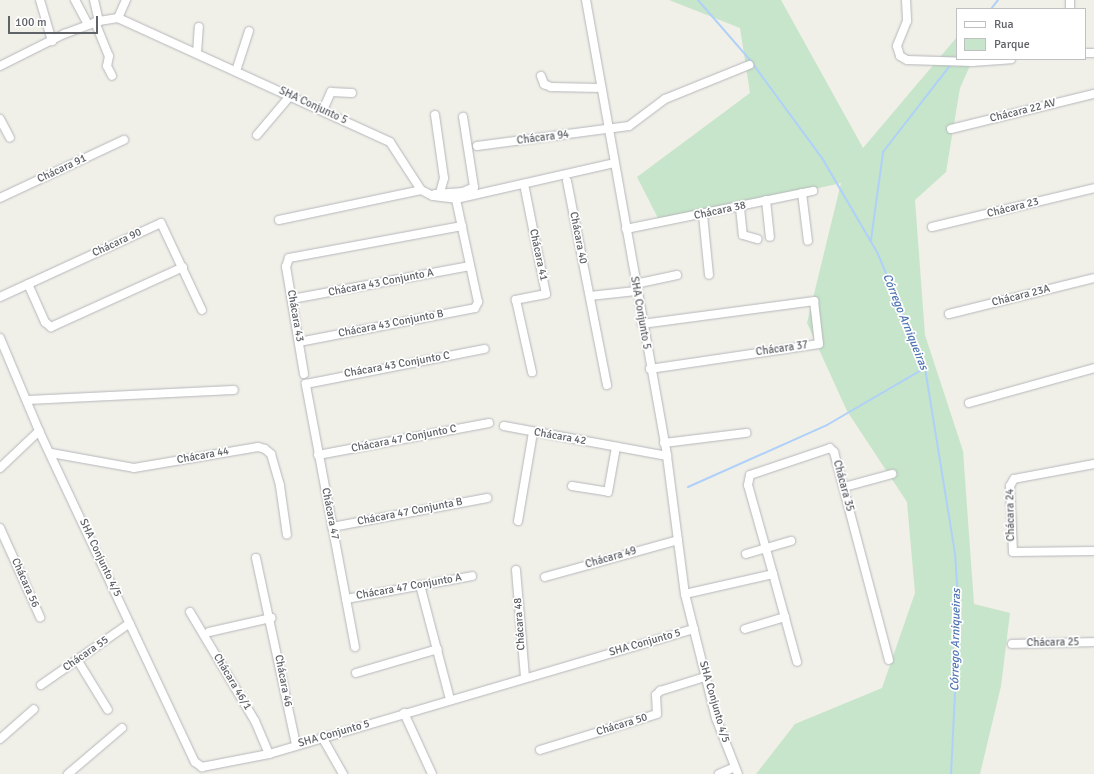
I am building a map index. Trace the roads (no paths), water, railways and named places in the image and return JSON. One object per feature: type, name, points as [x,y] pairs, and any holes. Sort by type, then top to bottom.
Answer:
[{"type":"street","points":[[40,0],[52,41]]},
{"type":"street","points":[[75,0],[94,22],[109,56],[108,66],[112,76]]},
{"type":"street","points":[[94,0],[94,22]]},
{"type":"street","points":[[118,18],[126,0]]},
{"type":"street","name":"SHA Conjunto 5","points":[[212,771],[450,699],[694,629],[685,594],[667,456],[642,324],[586,0]]},
{"type":"street","points":[[906,0],[907,21],[897,46],[900,56],[907,60],[972,62],[998,60]]},
{"type":"street","name":"SHA Conjunto 5","points":[[0,66],[94,22],[118,18],[390,142],[421,190]]},
{"type":"street","points":[[197,53],[199,27]]},
{"type":"street","points":[[236,71],[249,31]]},
{"type":"street","name":"Chácara 94","points":[[477,146],[630,126],[665,99],[749,65]]},
{"type":"street","points":[[541,76],[544,84],[551,87],[601,88]]},
{"type":"street","points":[[322,110],[331,92],[352,93]]},
{"type":"street","name":"Chácara 22 AV","points":[[951,128],[1094,94]]},
{"type":"street","points":[[257,135],[290,96]]},
{"type":"street","points":[[435,115],[444,178],[436,194]]},
{"type":"street","points":[[436,194],[463,192],[474,187],[463,117]]},
{"type":"street","points":[[0,119],[10,138]]},
{"type":"street","name":"Chácara 91","points":[[0,198],[124,140]]},
{"type":"street","points":[[279,220],[421,190],[456,200],[614,163]]},
{"type":"street","name":"Chácara 40","points":[[567,181],[607,385]]},
{"type":"street","name":"Chácara 41","points":[[524,184],[546,294],[516,300],[532,372]]},
{"type":"street","name":"Chácara 23","points":[[932,227],[1094,188]]},
{"type":"street","name":"Chácara 38","points":[[626,229],[740,208],[766,200],[813,191]]},
{"type":"street","points":[[802,193],[808,241]]},
{"type":"street","points":[[456,200],[470,266]]},
{"type":"street","points":[[766,200],[770,238]]},
{"type":"street","points":[[740,208],[743,235],[757,239]]},
{"type":"street","points":[[703,215],[709,275]]},
{"type":"street","name":"Chácara 90","points":[[0,297],[161,223],[202,310]]},
{"type":"street","name":"Chácara 43","points":[[304,374],[286,268],[289,258],[462,226]]},
{"type":"street","name":"Chácara 43 Conjunto A","points":[[292,299],[470,266]]},
{"type":"street","name":"Chácara 43 Conjunto B","points":[[299,342],[475,308],[478,302],[470,266]]},
{"type":"street","points":[[28,284],[45,322],[51,327],[183,267]]},
{"type":"street","points":[[590,296],[636,287],[677,275]]},
{"type":"street","name":"Chácara 23A","points":[[948,314],[1094,278]]},
{"type":"street","name":"Chácara 37","points":[[642,324],[814,301],[819,344],[650,369]]},
{"type":"street","name":"SHA Conjunto 4/5","points":[[0,338],[39,431],[51,453],[195,762],[212,771]]},
{"type":"street","name":"Chácara 43 Conjunto C","points":[[309,381],[485,349]]},
{"type":"street","points":[[969,403],[1094,368]]},
{"type":"street","name":"Chácara 47","points":[[309,381],[305,386],[355,648]]},
{"type":"street","points":[[27,400],[234,390]]},
{"type":"street","name":"Chácara 47 Conjunto C","points":[[318,455],[489,423]]},
{"type":"street","name":"Chácara 42","points":[[504,426],[667,456]]},
{"type":"street","points":[[0,468],[39,431]]},
{"type":"street","points":[[518,521],[533,432]]},
{"type":"street","points":[[664,443],[746,433]]},
{"type":"street","name":"Chácara 44","points":[[51,453],[134,468],[258,447],[265,449],[271,454],[280,486],[287,535]]},
{"type":"street","points":[[572,486],[608,492],[616,447]]},
{"type":"street","name":"Chácara 35","points":[[797,662],[748,485],[750,475],[830,448],[834,452],[844,487],[889,660]]},
{"type":"street","name":"Chácara 24","points":[[1094,464],[1014,479],[1010,486],[1013,552],[1094,551]]},
{"type":"street","points":[[844,487],[892,474]]},
{"type":"street","name":"Chácara 47 Conjunta B","points":[[332,527],[487,498]]},
{"type":"street","name":"Chácara 56","points":[[0,528],[40,617]]},
{"type":"street","name":"Chácara 49","points":[[545,577],[678,540]]},
{"type":"street","points":[[746,554],[791,541]]},
{"type":"street","name":"Chácara 46","points":[[256,558],[271,618],[296,745]]},
{"type":"street","name":"Chácara 48","points":[[516,570],[525,677]]},
{"type":"street","points":[[685,594],[773,574]]},
{"type":"street","name":"Chácara 47 Conjunto A","points":[[346,599],[472,576]]},
{"type":"street","points":[[420,586],[438,649],[450,699]]},
{"type":"street","name":"Chácara 46/1","points":[[190,612],[255,720],[269,754]]},
{"type":"street","points":[[745,629],[785,617]]},
{"type":"street","points":[[209,632],[271,618]]},
{"type":"street","name":"Chácara 55","points":[[41,686],[130,623]]},
{"type":"street","name":"SHA Conjunto 4/5","points":[[694,629],[705,677],[737,771]]},
{"type":"street","name":"Chácara 25","points":[[1012,644],[1094,642]]},
{"type":"street","points":[[356,673],[438,649]]},
{"type":"street","points":[[78,661],[108,710]]},
{"type":"street","name":"Chácara 50","points":[[540,750],[657,714],[656,695],[660,691],[705,677]]},
{"type":"street","points":[[0,738],[34,709]]},
{"type":"street","points":[[404,713],[432,774]]},
{"type":"street","points":[[68,774],[122,728]]},
{"type":"street","points":[[322,737],[343,774]]},
{"type":"street","points":[[718,774],[737,771]]},
{"type":"waterway","name":"Córrego Arniqueiras","points":[[698,0],[750,60],[822,158],[878,254],[925,368],[955,554],[959,611],[951,774]]},
{"type":"waterway","points":[[992,8],[998,0]]},
{"type":"waterway","points":[[871,240],[883,152],[952,63]]},
{"type":"waterway","points":[[688,487],[827,425],[925,368]]}]
